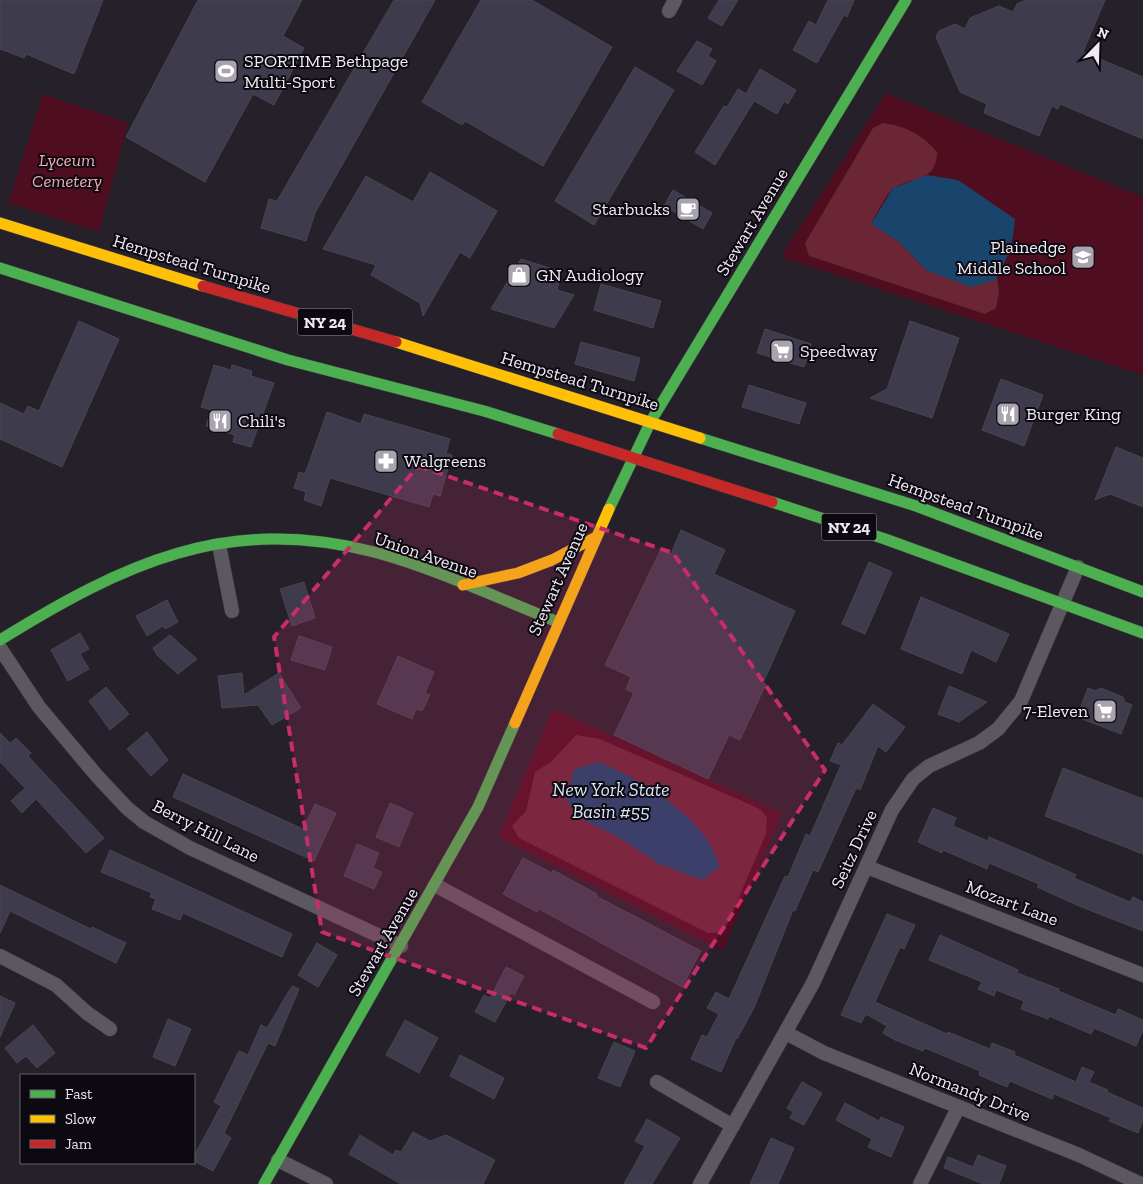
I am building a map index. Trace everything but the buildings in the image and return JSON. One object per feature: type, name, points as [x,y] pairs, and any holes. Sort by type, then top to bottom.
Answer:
[{"type":"main road","name":"Stewart Avenue","points":[[264,1184],[401,946],[478,807],[596,537],[651,421],[906,0]]},
{"type":"main road","name":"Hempstead Turnpike","points":[[0,223],[651,421],[916,506],[1143,592]]},
{"type":"main road","name":"NY 24","points":[[0,268],[288,360],[484,411],[633,457],[885,539],[1143,633]]},
{"type":"main road","points":[[464,585],[518,573],[552,560],[596,537]]},
{"type":"main road","name":"Union Avenue","points":[[0,640],[66,600],[116,575],[158,558],[240,542],[298,540],[336,544],[402,561],[558,622]]},
{"type":"street","points":[[219,545],[232,611]]},
{"type":"street","name":"Seitz Drive","points":[[700,1184],[813,983],[892,810],[913,779],[929,766],[979,743],[998,729],[1021,701],[1078,566]]},
{"type":"street","name":"Berry Hill Lane","points":[[0,648],[40,707],[97,776],[127,808],[144,822],[190,848],[401,946]]},
{"type":"street","name":"Mozart Lane","points":[[867,866],[1143,975]]},
{"type":"street","points":[[435,886],[653,1002]]},
{"type":"street","points":[[0,956],[56,985],[87,1013],[110,1029]]},
{"type":"street","name":"Normandy Drive","points":[[786,1033],[824,1053],[1079,1156],[1141,1184]]},
{"type":"street","points":[[657,1082],[733,1126]]},
{"type":"street","points":[[920,1184],[958,1108]]},
{"type":"street","points":[[278,1160],[326,1184]]},
{"type":"highlighted area","points":[[418,466],[673,553],[825,770],[646,1048],[322,932],[274,637]]},
{"type":"green space","points":[[886,93],[1143,197],[1143,375],[781,257]]},
{"type":"green space","name":"Lyceum Cemetery","points":[[43,94],[128,123],[99,232],[8,203]]},
{"type":"green space","points":[[553,709],[782,813],[723,951],[498,837]]},
{"type":"shaded area","points":[[883,123],[899,126],[925,140],[937,152],[936,162],[933,169],[923,177],[901,184],[891,190],[871,224],[898,241],[926,270],[995,280],[997,277],[999,292],[996,308],[985,314],[809,256],[805,243],[873,128]]},
{"type":"shaded area","points":[[576,735],[600,739],[761,810],[767,818],[766,834],[724,932],[708,933],[519,838],[512,826],[526,811],[535,772],[551,762]]},
{"type":"water","points":[[927,175],[958,180],[1015,219],[1009,251],[995,280],[971,287],[926,270],[898,241],[871,224],[893,188]]},
{"type":"water","name":"New York State Basin #55","points":[[599,762],[643,784],[684,814],[708,841],[720,866],[703,880],[659,864],[620,838],[585,821],[566,800],[574,769]]},
{"type":"traffic: fast","points":[[609,509],[651,421],[906,0]]},
{"type":"traffic: fast","points":[[0,268],[288,360],[484,411],[558,434]]},
{"type":"traffic: fast","points":[[700,438],[916,506],[1143,592]]},
{"type":"traffic: fast","points":[[772,502],[885,539],[1143,633]]},
{"type":"traffic: fast","points":[[0,640],[45,613],[133,569],[178,553],[223,543],[270,539],[320,542],[374,552],[444,575],[558,622]]},
{"type":"traffic: fast","points":[[264,1184],[478,807],[515,723]]},
{"type":"traffic: slow","points":[[0,223],[203,286]]},
{"type":"traffic: slow","points":[[396,342],[700,438]]},
{"type":"traffic: slow","points":[[515,723],[609,509]]},
{"type":"traffic: slow","points":[[463,585],[518,573],[552,560],[596,537]]},
{"type":"traffic: jam","points":[[203,286],[396,342]]},
{"type":"traffic: jam","points":[[558,434],[772,502]]},
{"type":"place","name":"SPORTIME Bethpage Multi-Sport","points":[[226,71]]},
{"type":"place","name":"Starbucks","points":[[688,209]]},
{"type":"place","name":"Plainedge Middle School","points":[[1083,257]]},
{"type":"place","name":"GN Audiology","points":[[519,275]]},
{"type":"place","name":"Speedway","points":[[782,351]]},
{"type":"place","name":"Burger King","points":[[1008,414]]},
{"type":"place","name":"Chili's","points":[[220,421]]},
{"type":"place","name":"Walgreens","points":[[386,461]]},
{"type":"place","name":"7-Eleven","points":[[1105,711]]}]
